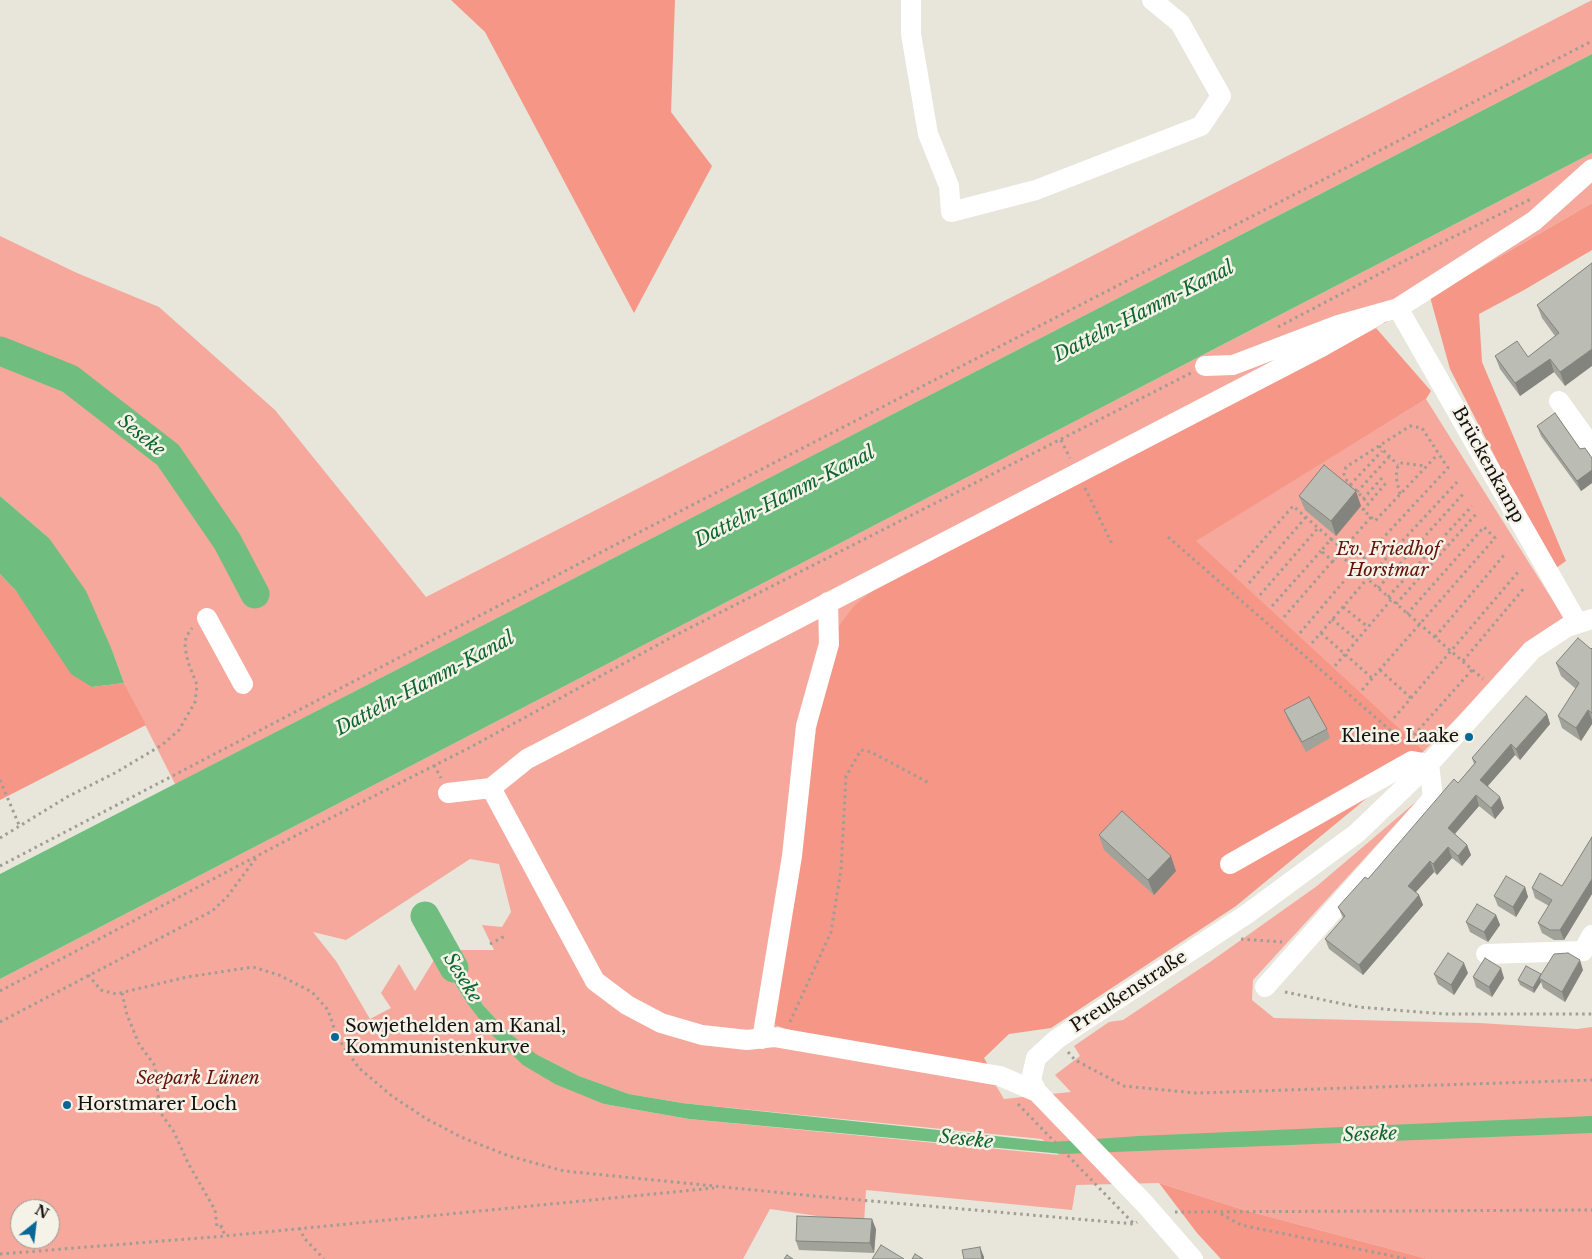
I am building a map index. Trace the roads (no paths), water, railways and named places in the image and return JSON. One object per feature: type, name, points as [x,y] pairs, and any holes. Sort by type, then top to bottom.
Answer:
[{"type":"street","points":[[911,0],[911,34],[928,134],[949,186],[952,212],[1036,190],[1201,126],[1222,96],[1180,23],[1152,0]]},
{"type":"street","points":[[1205,366],[1233,365],[1338,326],[1398,308],[1534,221],[1592,169]]},
{"type":"street","name":"Brückenkamp","points":[[1398,308],[1585,620]]},
{"type":"street","points":[[448,793],[491,788],[527,759],[1323,346],[1378,315]]},
{"type":"street","points":[[1559,401],[1592,447]]},
{"type":"street","points":[[762,1039],[792,856],[806,726],[829,644],[828,602]]},
{"type":"street","points":[[207,618],[243,684]]},
{"type":"street","name":"Preußenstraße","points":[[1192,1259],[1148,1208],[1037,1092],[1031,1080],[1036,1058],[1045,1048],[1304,874],[1357,833],[1429,764],[1532,650],[1555,633],[1585,620]]},
{"type":"street","points":[[1230,864],[1412,761],[1429,764],[1433,798],[1265,987]]},
{"type":"street","points":[[491,788],[595,981],[627,1005],[662,1023],[702,1035],[748,1040],[782,1038],[1000,1076],[1037,1092]]},
{"type":"street","points":[[1486,954],[1583,951],[1592,935]]},
{"type":"water","name":"Datteln-Hamm-Kanal","points":[[1592,54],[1592,153],[0,979],[0,874]]},
{"type":"water","points":[[0,496],[49,538],[86,591],[112,650],[124,683],[92,687],[71,674],[16,591],[0,574]]},
{"type":"water","points":[[437,932],[483,1005],[507,1031],[536,1054],[579,1076],[629,1094],[682,1103],[1052,1142],[1139,1136],[1592,1116],[1592,1133],[1063,1154],[689,1119],[604,1104],[555,1084],[523,1065],[491,1034],[467,1003],[437,955],[438,949],[430,935]]},
{"type":"waterway","name":"Seseke","points":[[0,351],[70,379],[168,455],[227,541],[255,594]]},
{"type":"waterway","name":"Seseke","points":[[425,916],[454,968]]},
{"type":"place","name":"Kleine Laake","points":[[1469,737]]},
{"type":"place","name":"Sowjethelden am Kanal, Kommunistenkurve","points":[[335,1037]]},
{"type":"place","name":"Horstmarer Loch","points":[[67,1105]]},
{"type":"park label","name":"Ev. Friedhof Horstmar","points":[[1388,560]]},
{"type":"park label","name":"Seepark Lünen","points":[[198,1079]]}]
